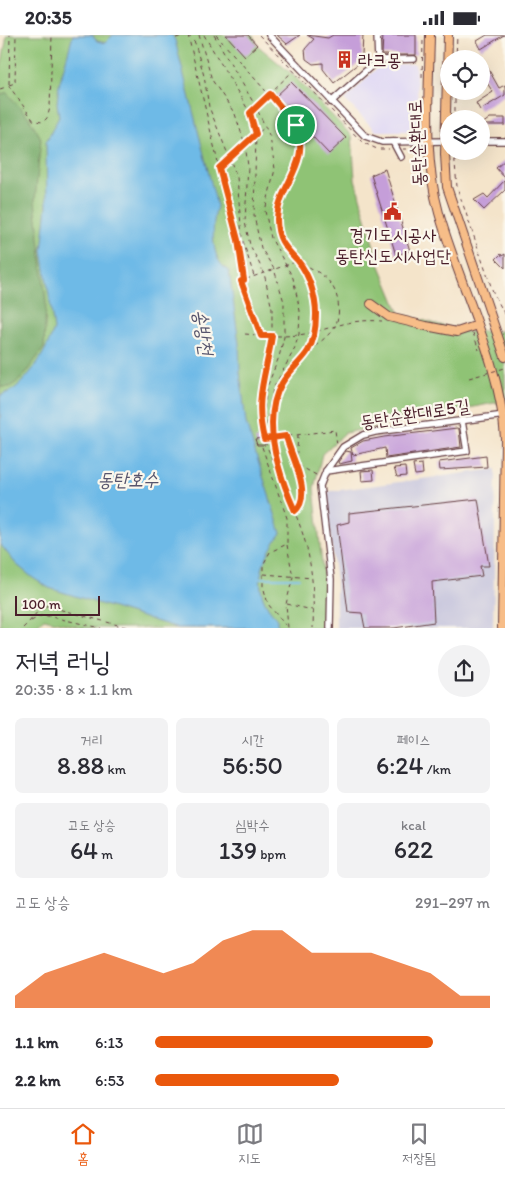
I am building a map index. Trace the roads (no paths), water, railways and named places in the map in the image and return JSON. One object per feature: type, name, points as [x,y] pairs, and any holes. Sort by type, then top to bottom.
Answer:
[{"type":"main road","name":"동탄순환대로","points":[[430,35],[428,142],[432,185],[474,326],[496,379],[504,415],[502,628]]},
{"type":"main road","name":"동탄순환대로","points":[[445,110],[448,35]]},
{"type":"main road","name":"동탄순환대로","points":[[445,160],[450,202],[505,357]]},
{"type":"main road","points":[[371,303],[389,317],[426,326],[456,331],[474,326]]},
{"type":"street","points":[[269,35],[365,136],[372,140],[393,142],[440,141]]},
{"type":"street","points":[[378,35],[378,60]]},
{"type":"street","points":[[331,102],[378,60],[414,59]]},
{"type":"street","points":[[490,141],[505,141]]},
{"type":"street","points":[[393,142],[401,157]]},
{"type":"street","name":"동탄순환대로5길","points":[[330,628],[331,579],[320,495],[322,478],[343,447],[363,435],[504,415]]},
{"type":"street","points":[[326,471],[467,451],[462,421]]},
{"type":"water","name":"동탄호수","points":[[73,35],[92,35],[97,41],[105,43],[113,35],[172,35],[175,40],[217,206],[213,232],[215,250],[218,259],[229,271],[239,343],[240,372],[246,423],[281,533],[268,554],[261,575],[261,586],[268,608],[277,618],[277,624],[281,628],[178,628],[49,588],[16,564],[0,544],[0,396],[14,389],[33,369],[43,354],[54,329],[42,250],[47,206],[46,142],[59,117],[57,103],[59,85]]},
{"type":"waterway","points":[[261,578],[299,578]]},
{"type":"place","name":"라크몽","points":[[344,60]]},
{"type":"place","name":"경기도시공사 동탄신도시사업단","points":[[393,212]]},
{"type":"water label","name":"송방천","points":[[204,332]]}]
